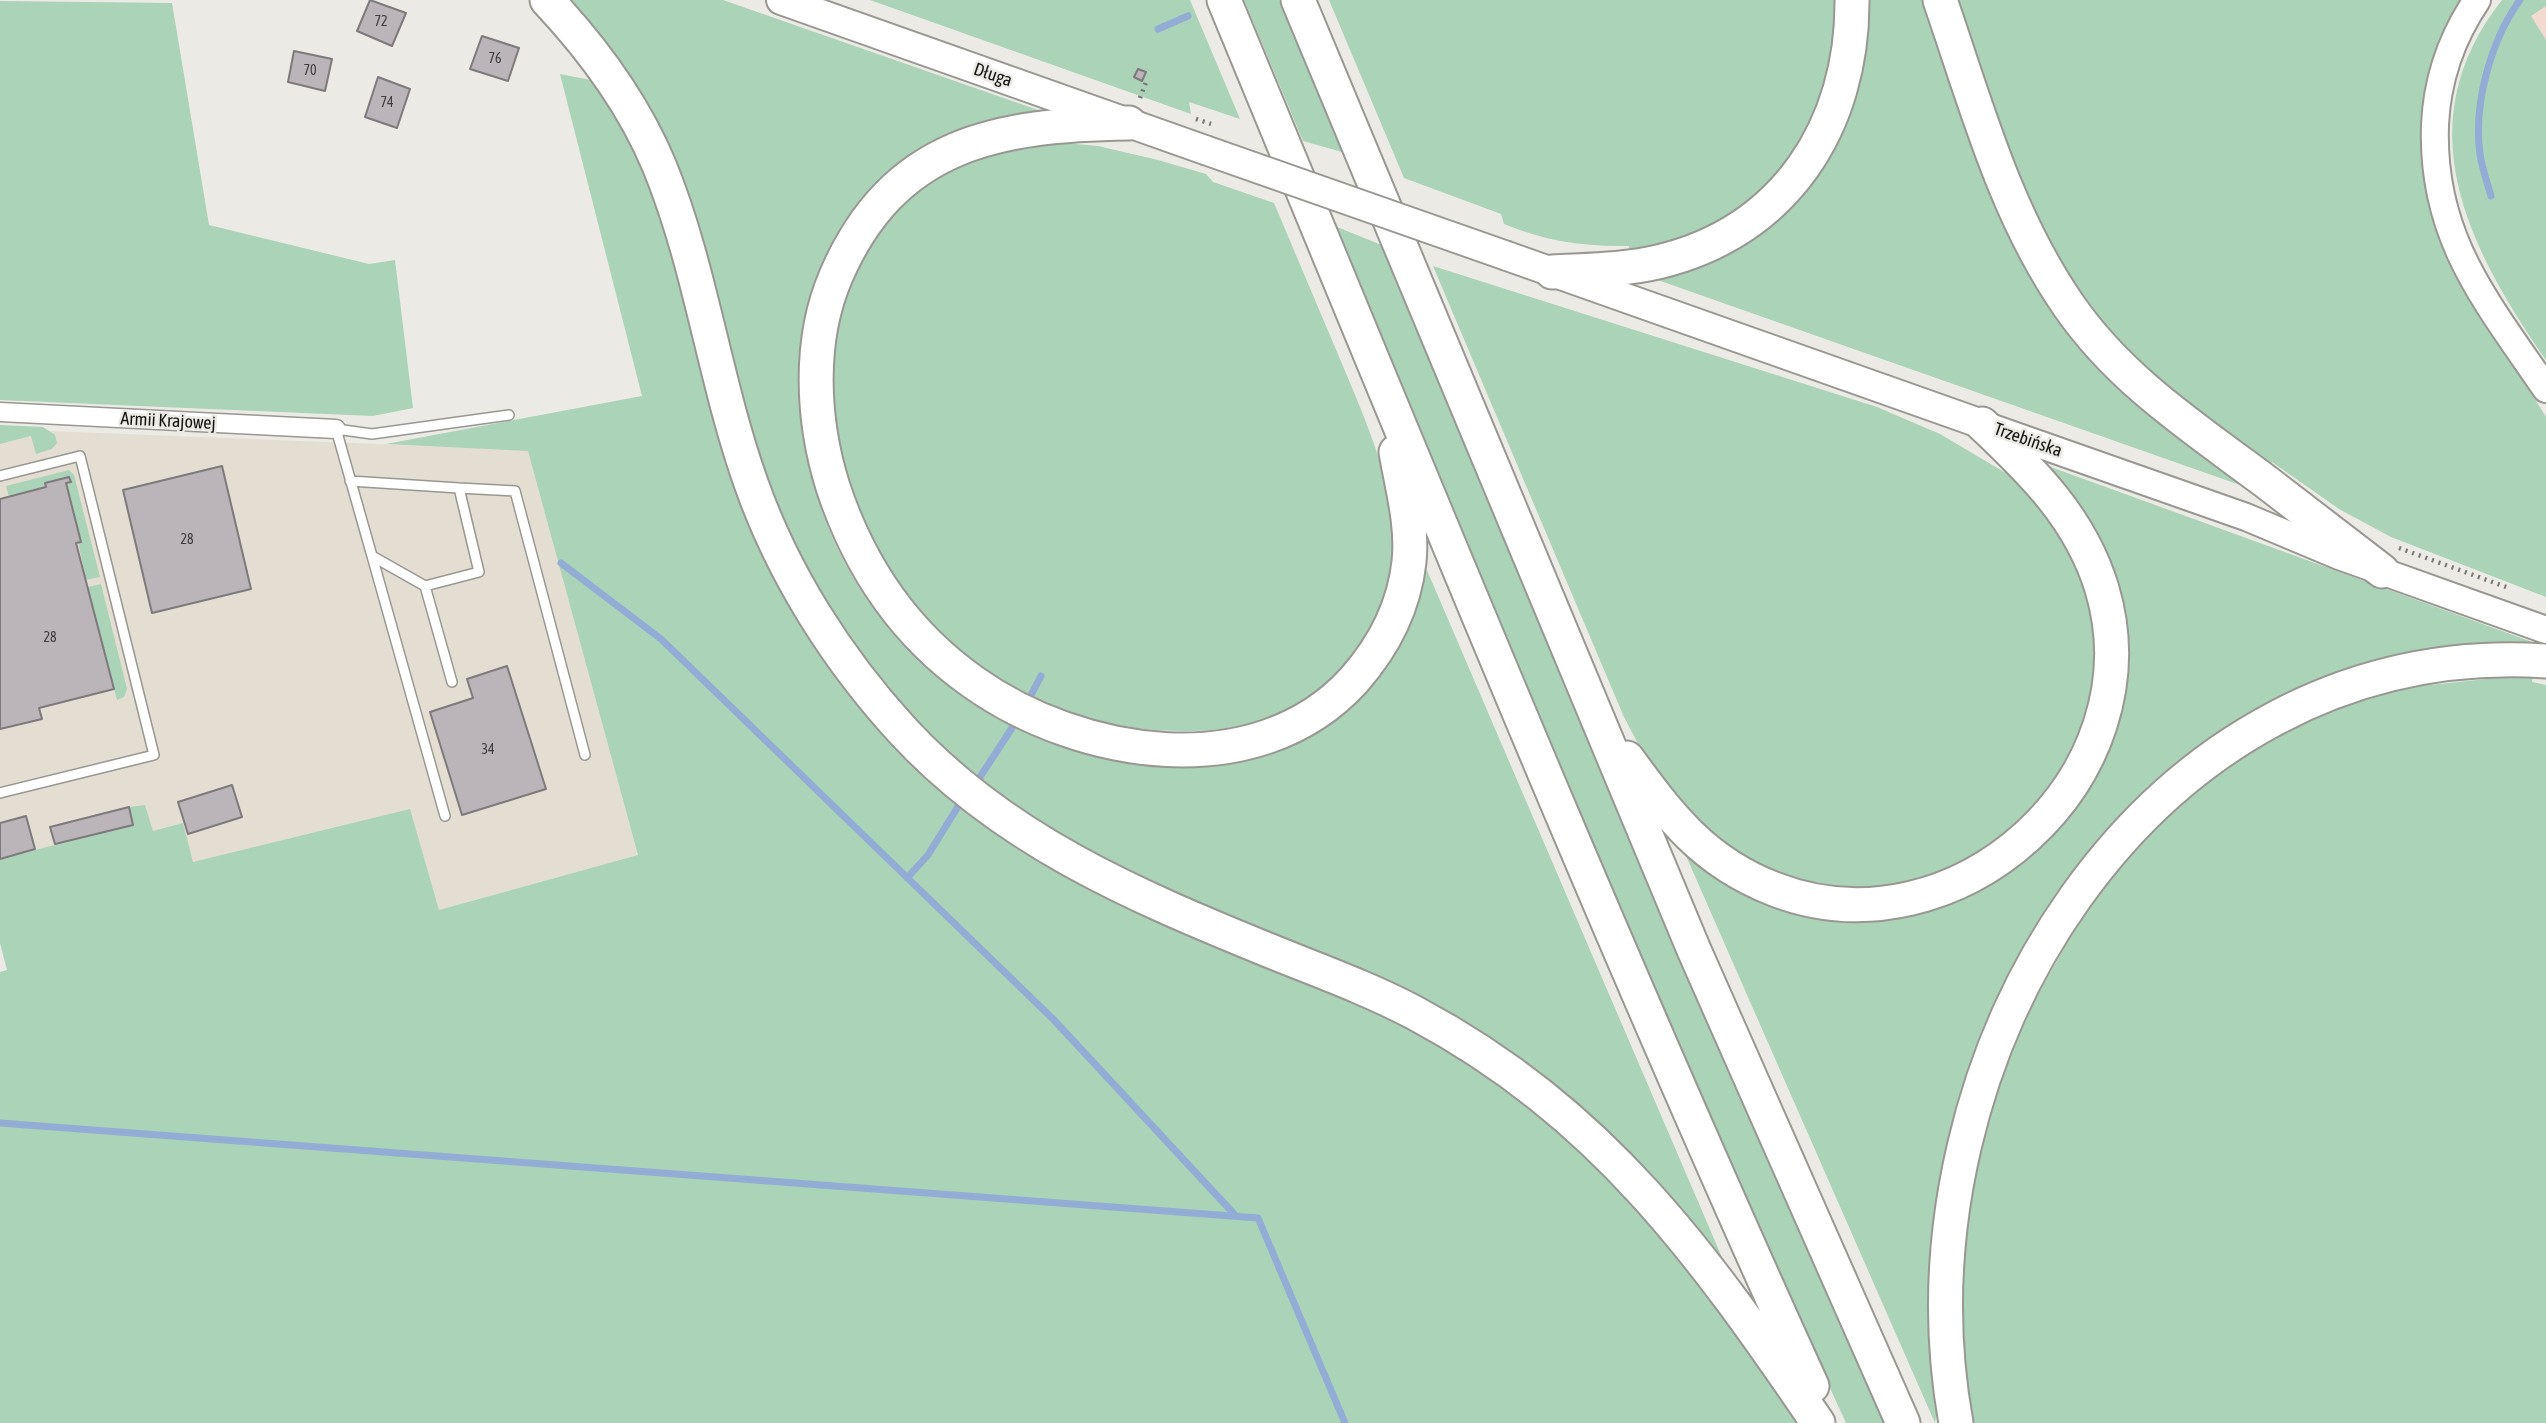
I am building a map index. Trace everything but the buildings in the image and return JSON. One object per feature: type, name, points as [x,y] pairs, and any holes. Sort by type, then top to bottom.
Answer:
[{"type":"highway","points":[[547,0],[615,83],[659,166],[685,242],[720,379],[750,481],[781,553],[832,640],[902,730],[981,803],[1074,864],[1122,889],[1412,1012],[1475,1048],[1525,1084],[1600,1145],[1678,1229],[1736,1303],[1818,1423]]},
{"type":"highway","points":[[1224,0],[1663,1049],[1829,1423]]},
{"type":"highway","points":[[1298,0],[1590,705],[1765,1116],[1903,1423]]},
{"type":"highway","points":[[1552,272],[1633,267],[1661,261],[1717,239],[1766,208],[1791,184],[1829,124],[1850,53],[1852,0]]},
{"type":"highway","points":[[1940,0],[2007,192],[2035,251],[2083,326],[2104,351],[2160,402],[2382,571]]},
{"type":"highway","points":[[1134,111],[1020,129],[976,139],[955,149],[930,162],[894,191],[859,231],[845,255],[824,314],[819,344],[817,410],[822,442],[840,508],[855,541],[890,603],[910,626],[974,683],[1030,715],[1080,734],[1132,745],[1191,749],[1252,743],[1290,730],[1327,707],[1365,668],[1389,632],[1406,586],[1410,530],[1383,384]]},
{"type":"highway","points":[[1590,705],[1680,828],[1723,863],[1775,889],[1830,903],[1888,903],[1944,889],[1995,863],[2045,819],[2078,774],[2089,754],[2104,706],[2110,655],[2102,588],[2080,537],[2052,494],[1982,424]]},
{"type":"highway","points":[[1956,1423],[1948,1359],[1944,1288],[1949,1223],[1967,1127],[1991,1053],[2015,1000],[2047,943],[2095,872],[2120,842],[2182,781],[2253,731],[2304,702],[2367,679],[2410,668],[2451,662],[2546,662]]},
{"type":"main road","name":"Długa","points":[[781,0],[1134,111],[1205,150],[1507,256]]},
{"type":"main road","points":[[2477,0],[2451,48],[2439,92],[2435,149],[2439,196],[2446,223],[2471,276],[2546,388]]},
{"type":"main road","name":"Trzebińska","points":[[1507,256],[2246,517],[2382,571],[2546,630]]},
{"type":"street","name":"Armii Krajowej","points":[[0,412],[336,429]]},
{"type":"lane","points":[[445,816],[336,429],[372,434],[509,415]]},
{"type":"lane","points":[[0,477],[80,456],[153,755],[0,793]]},
{"type":"lane","points":[[350,481],[515,492],[586,755]]},
{"type":"lane","points":[[372,556],[425,586],[479,572],[459,488]]},
{"type":"lane","points":[[425,586],[452,682]]},
{"type":"path","points":[[1134,111],[1146,82]]},
{"type":"shaded area","points":[[2546,6],[2546,40],[2531,16]]},
{"type":"shaded area","points":[[0,429],[528,450],[638,855],[439,910],[410,810],[0,910]]},
{"type":"green space","points":[[566,0],[723,0],[1038,110],[964,128],[923,147],[870,190],[833,243],[810,303],[801,368],[804,434],[819,499],[844,561],[880,616],[905,645],[948,684],[996,716],[1021,727],[1076,743],[1223,763],[1274,750],[1298,740],[1343,713],[1362,696],[1380,676],[1401,644],[1414,612],[1426,568],[1727,1269],[1595,1123],[1108,868],[964,773],[864,665],[806,575],[763,477],[693,217]]},
{"type":"green space","points":[[870,0],[1190,0],[1240,119],[1189,102],[1191,114]]},
{"type":"green space","points":[[1244,0],[1279,0],[1342,152],[1303,141]]},
{"type":"green space","points":[[1329,0],[1840,0],[1841,29],[1818,123],[1759,199],[1693,237],[1630,256],[1629,246],[1565,242],[1519,230],[1504,224],[1501,214],[1404,178]]},
{"type":"green space","points":[[1865,0],[1931,0],[2019,241],[2248,484],[2240,485],[1652,278],[1736,248],[1777,221],[1803,197],[1824,169],[1840,138],[1852,105],[1860,71]]},
{"type":"green space","points":[[1954,0],[2461,0],[2441,36],[2427,77],[2421,122],[2423,171],[2433,217],[2453,267],[2546,417],[2546,597],[2391,537],[2339,509],[2272,462],[2268,468],[2109,340],[2039,233]]},
{"type":"green space","points":[[2502,0],[2546,0],[2546,6],[2531,16],[2546,40],[2546,360],[2492,274],[2472,229],[2458,184],[2452,139],[2457,93],[2473,46]]},
{"type":"green space","points":[[0,1],[172,3],[209,225],[369,264],[395,260],[413,408],[373,416],[0,400]]},
{"type":"green space","points":[[560,74],[601,82],[650,178],[737,483],[955,801],[1017,848],[1066,877],[1115,901],[1389,1016],[1497,1080],[1570,1137],[1636,1200],[1746,1343],[1796,1423],[0,1423],[0,972],[7,970],[0,943],[0,859],[133,825],[129,807],[145,805],[153,831],[183,823],[193,862],[410,809],[439,910],[638,855],[528,451],[386,444],[642,396]]},
{"type":"green space","points":[[1065,143],[1098,146],[1158,160],[1206,174],[1213,182],[1274,203],[1375,446],[1389,495],[1395,544],[1389,585],[1379,614],[1359,650],[1343,669],[1306,699],[1263,719],[1240,726],[1192,731],[1139,728],[1063,711],[1015,690],[973,663],[943,636],[910,600],[882,560],[860,517],[845,472],[835,426],[833,378],[838,330],[860,254],[877,230],[902,204],[930,183],[961,166],[1008,146]]},
{"type":"green space","points":[[1337,227],[1384,246],[1890,1423],[1846,1423],[1649,977]]},
{"type":"green space","points":[[1433,266],[1877,407],[1940,434],[2011,476],[2032,494],[2083,568],[2098,654],[2094,695],[2067,771],[2009,836],[1944,875],[1863,891],[1784,878],[1742,860],[1704,833],[1658,782],[1624,717]]},
{"type":"green space","points":[[0,425],[43,427],[55,435],[57,443],[52,449],[36,454],[31,436],[0,444]]},
{"type":"green space","points":[[2048,466],[2546,647],[2546,650],[2491,647],[2450,650],[2366,667],[2323,681],[2272,705],[2194,755],[2126,815],[2091,856],[2004,997],[1935,1423],[1683,849],[1909,915],[1956,900],[1991,881],[2119,697]]},
{"type":"green space","points":[[69,470],[74,475],[100,577],[86,580],[66,483],[70,482],[69,477],[45,483],[46,487],[9,497],[6,486]]},
{"type":"green space","points":[[101,584],[127,689],[124,697],[117,700],[88,587]]},
{"type":"green space","points":[[2533,674],[2532,682],[2546,685],[2546,1423],[1969,1423],[1964,1399],[1961,1226],[2003,1056],[2084,913],[2113,872],[2147,833],[2211,775],[2285,726],[2374,691]]},
{"type":"waterway","points":[[2491,196],[2480,154],[2479,114],[2486,73],[2493,53],[2520,0]]},
{"type":"waterway","points":[[1158,29],[1188,16]]},
{"type":"waterway","points":[[561,563],[661,639],[1054,1020],[1235,1215]]},
{"type":"waterway","points":[[1030,697],[1041,676]]},
{"type":"waterway","points":[[978,780],[1014,725]]},
{"type":"waterway","points":[[907,878],[928,855],[959,805]]},
{"type":"waterway","points":[[0,1123],[1258,1218],[1345,1423]]}]
